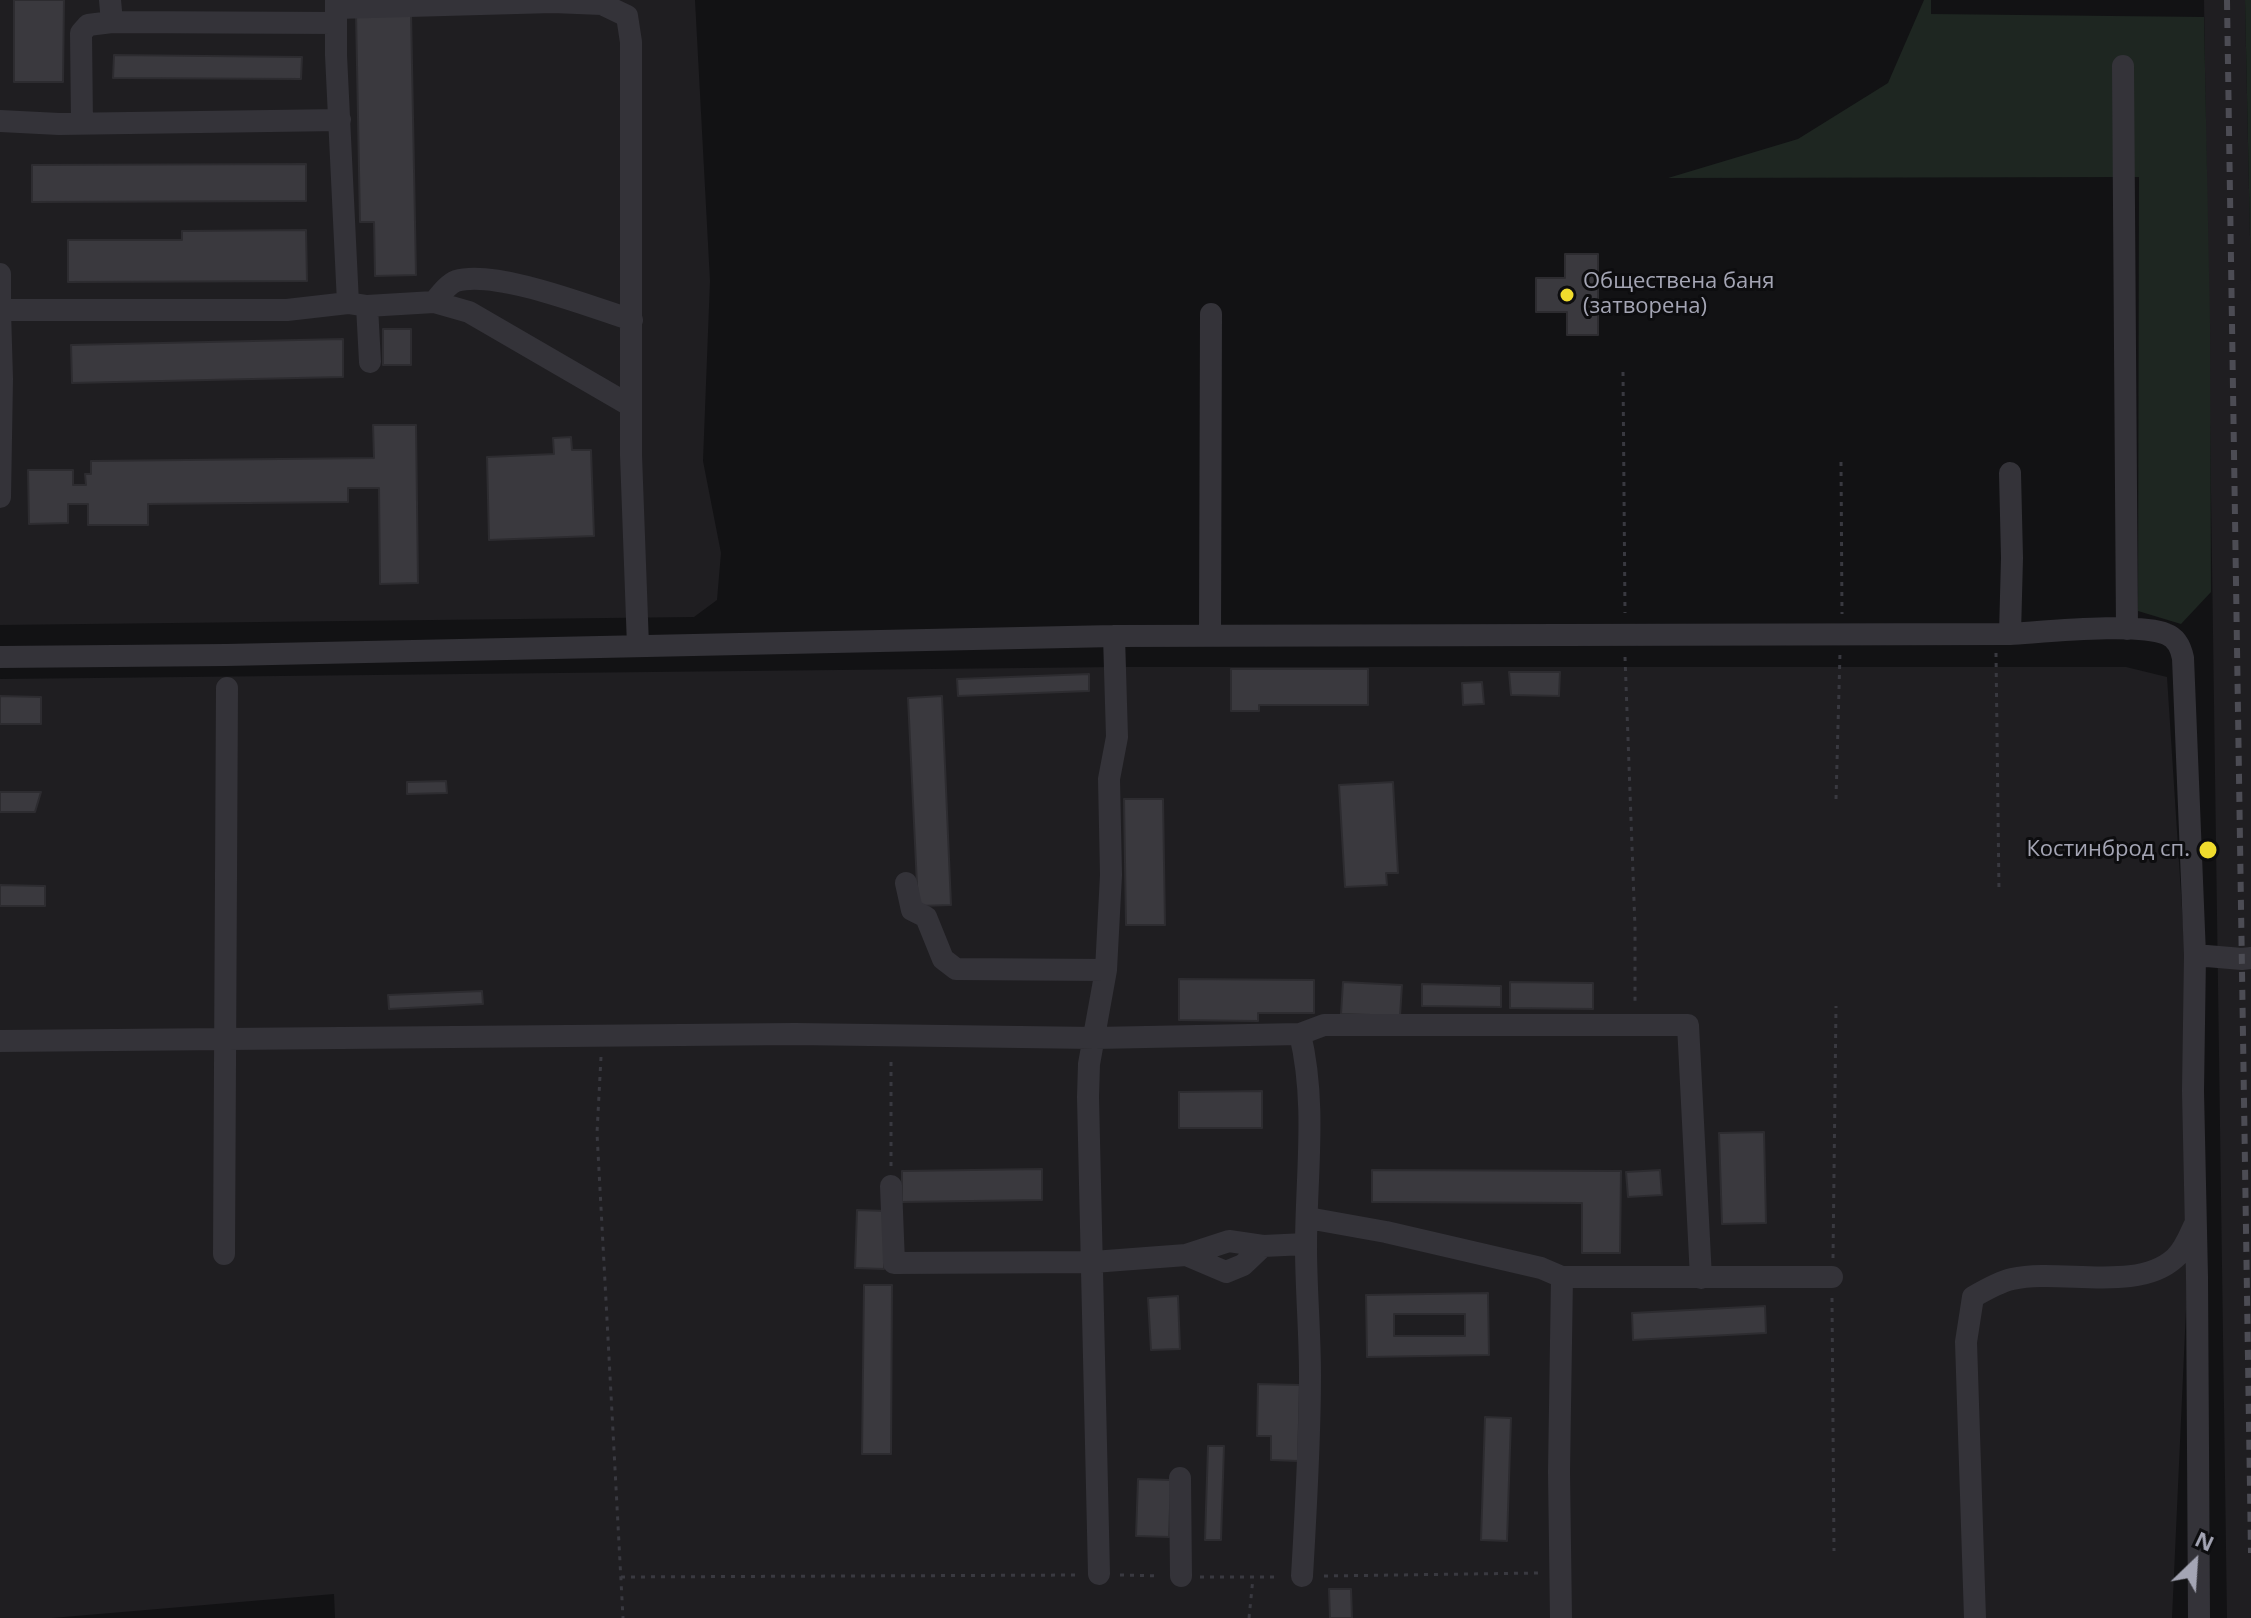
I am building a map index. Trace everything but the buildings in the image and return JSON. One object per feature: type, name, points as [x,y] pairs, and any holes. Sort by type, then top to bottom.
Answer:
[{"type":"street","points":[[82,123],[81,33],[111,11],[336,10],[553,2],[602,4],[627,16],[631,42],[631,406],[638,646]]},
{"type":"street","points":[[336,10],[340,120],[357,305],[370,362]]},
{"type":"street","points":[[2123,66],[2127,629]]},
{"type":"street","points":[[0,121],[340,120]]},
{"type":"street","points":[[0,274],[0,497]]},
{"type":"street","points":[[434,302],[453,282],[480,277],[526,287],[632,320]]},
{"type":"street","points":[[0,310],[287,310],[434,302],[469,312],[631,406]]},
{"type":"street","points":[[1210,635],[1211,314]]},
{"type":"street","points":[[2003,634],[2012,558],[2010,473]]},
{"type":"street","points":[[0,657],[1114,636],[2003,634],[2127,629],[2165,633],[2182,650],[2195,955],[2193,1091],[2199,1618]]},
{"type":"street","points":[[1099,1574],[1088,1097],[1089,1064],[1106,970],[1111,875],[1109,779],[1117,737],[1114,636]]},
{"type":"street","points":[[224,1254],[227,688]]},
{"type":"street","points":[[906,883],[912,910],[926,917],[943,959],[956,969],[1106,970]]},
{"type":"street","points":[[2195,955],[2251,958]]},
{"type":"street","points":[[0,1041],[891,1033],[1095,1038],[1300,1034],[1324,1025],[1688,1025],[1701,1278]]},
{"type":"street","points":[[1300,1034],[1307,1065],[1309,1443],[1302,1576]]},
{"type":"street","points":[[891,1186],[894,1263],[1093,1262],[1186,1255],[1229,1241],[1263,1246],[1306,1244]]},
{"type":"street","points":[[1308,1218],[1386,1232],[1541,1268],[1562,1277],[1832,1277]]},
{"type":"street","points":[[1975,1618],[1966,1342],[1973,1297],[2011,1279],[2052,1275],[2136,1275],[2164,1266],[2177,1257],[2196,1221]]},
{"type":"street","points":[[1561,1618],[1559,1472],[1562,1277]]},
{"type":"street","points":[[1180,1478],[1181,1576]]},
{"type":"path","points":[[1623,372],[1625,634],[1635,927],[1634,1025]]},
{"type":"path","points":[[1999,892],[2003,634]]},
{"type":"path","points":[[891,1033],[891,1186]]},
{"type":"path","points":[[602,1037],[597,1133],[623,1618]]},
{"type":"path","points":[[1834,1506],[1834,1551]]},
{"type":"path","points":[[1249,1618],[1253,1578]]},
{"type":"shaded area","points":[[0,0],[695,0],[710,281],[703,461],[721,553],[717,600],[694,617],[0,625]]},
{"type":"shaded area","points":[[1924,0],[1931,0],[1931,14],[2204,17],[2211,592],[2181,624],[2138,611],[2139,177],[1668,178],[1798,139],[1888,83]]},
{"type":"shaded area","points":[[2204,0],[2245,0],[2251,284],[2251,1618],[2227,1618]]},
{"type":"shaded area","points":[[2245,0],[2251,0],[2251,284]]},
{"type":"shaded area","points":[[1116,667],[2126,667],[2167,677],[2188,1001],[2186,1310],[2172,1618],[335,1618],[334,1594],[52,1618],[0,1618],[0,679]]},
{"type":"railway","points":[[2227,0],[2251,1553]]},
{"type":"place","name":"Обществена баня (затворена)","points":[[1567,295]]},
{"type":"place","name":"Костинброд сп.","points":[[2208,850]]}]
